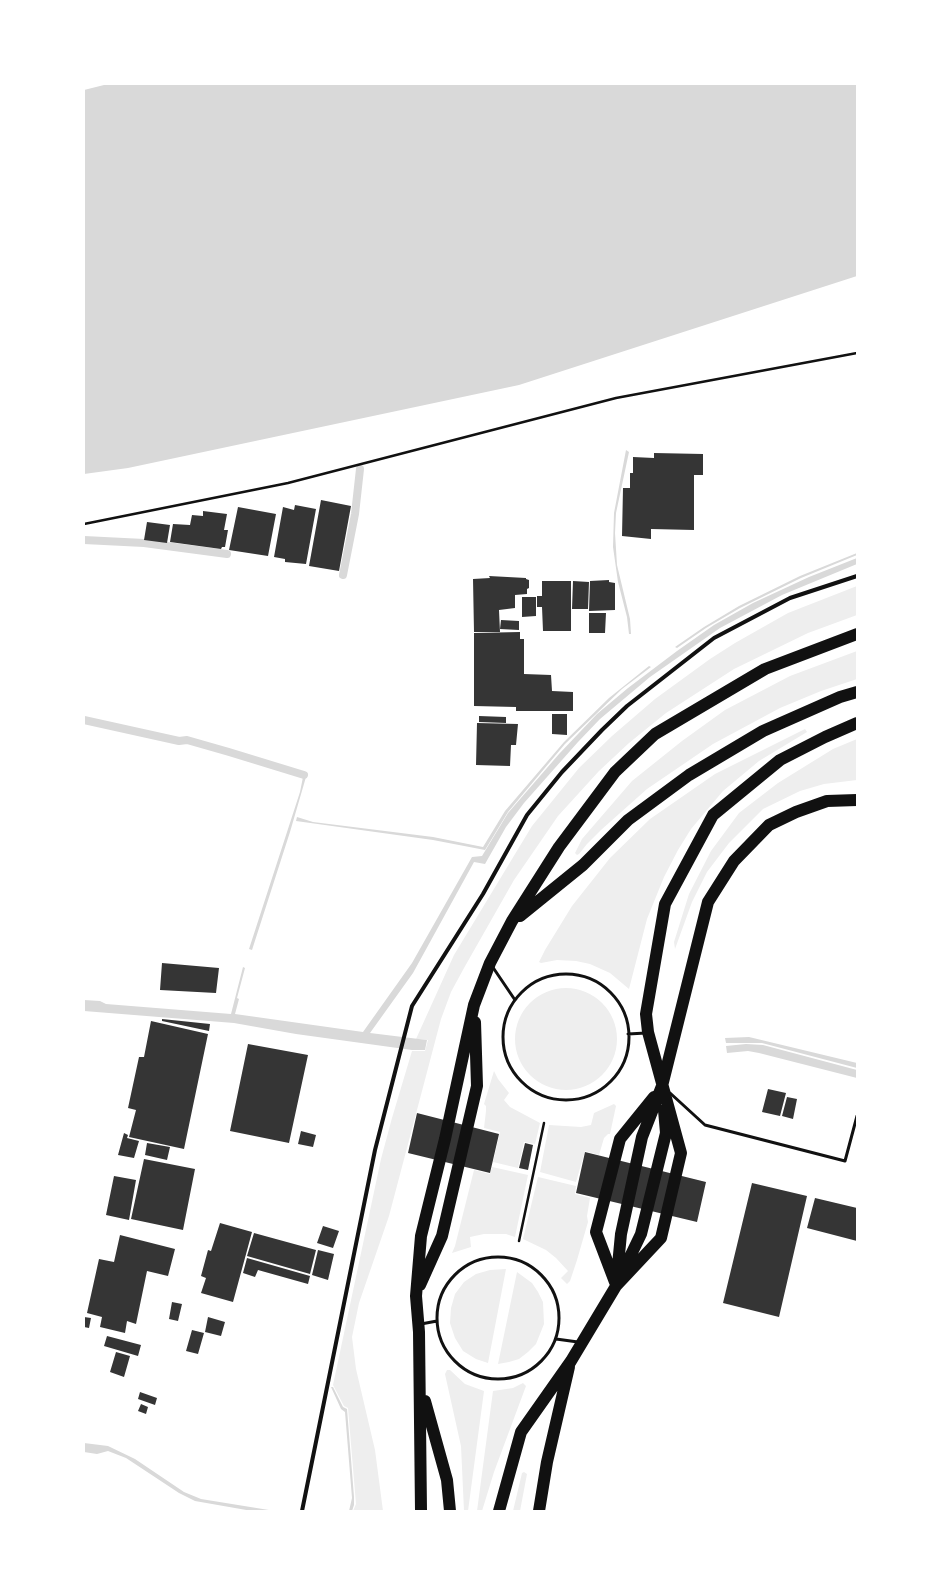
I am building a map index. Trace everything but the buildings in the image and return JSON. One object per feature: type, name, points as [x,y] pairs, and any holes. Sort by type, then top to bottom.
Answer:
[{"type":"highway","points":[[421,1511],[420,1385],[416,1296],[421,1236],[445,1139],[474,1005],[490,963],[512,921],[563,841],[615,772],[654,734],[765,669],[857,634]]},
{"type":"highway","points":[[512,921],[583,865],[628,820],[689,775],[763,731],[840,697],[857,692]]},
{"type":"highway","points":[[616,1286],[660,1238],[681,1153],[648,1032],[646,1014],[665,904],[713,815],[780,760],[825,737],[857,723]]},
{"type":"highway","points":[[616,1286],[621,1234],[642,1137],[662,1086],[708,902],[734,861],[768,825],[796,812],[827,801],[857,800]]},
{"type":"highway","points":[[416,1296],[442,1236],[477,1086],[474,1005]]},
{"type":"highway","points":[[498,1511],[521,1432],[571,1361],[581,1342],[616,1286],[641,1234],[666,1133],[662,1086]]},
{"type":"highway","points":[[616,1286],[596,1232],[620,1139],[662,1086]]},
{"type":"highway","points":[[539,1511],[547,1462],[571,1361]]},
{"type":"highway","points":[[420,1385],[447,1480],[450,1511]]},
{"type":"street","points":[[302,1511],[375,1150],[412,1006],[483,894],[527,815],[562,772],[602,730],[627,706],[714,638],[790,598],[857,576]]},
{"type":"lane","points":[[490,963],[515,1000],[516,999]]},
{"type":"lane","points":[[572,974],[591,979],[608,990],[621,1006],[628,1025],[628,1046],[622,1065],[611,1082],[593,1094],[572,1100],[551,1099],[531,1090],[516,1076],[506,1057],[503,1035],[507,1014],[516,999],[533,984],[551,976],[572,974]]},
{"type":"lane","points":[[628,1034],[648,1032]]},
{"type":"lane","points":[[662,1086],[705,1125],[845,1161],[857,1116]]},
{"type":"lane","points":[[504,1256],[524,1262],[541,1274],[552,1291],[558,1310],[556,1339],[545,1361],[528,1374],[508,1380],[488,1379],[469,1372],[453,1358],[442,1341],[437,1321],[443,1291],[453,1276],[468,1264],[480,1259],[486,1257],[504,1256]]},
{"type":"lane","points":[[418,1324],[437,1321]]},
{"type":"lane","points":[[556,1339],[581,1342]]},
{"type":"path","points":[[84,524],[288,483],[616,398],[857,353]]},
{"type":"path","points":[[519,1241],[544,1123]]},
{"type":"shaded area","points":[[108,84],[857,84],[857,276],[519,385],[128,468],[84,474],[84,90]]},
{"type":"shaded area","points":[[626,450],[629,452],[616,513],[615,533],[617,565],[630,619],[631,634],[629,634],[627,617],[618,582],[613,547],[614,513]]},
{"type":"shaded area","points":[[857,553],[857,555],[801,578],[740,608],[706,628],[677,648],[675,647],[739,606],[800,576]]},
{"type":"shaded area","points":[[857,558],[857,564],[782,595],[720,628],[650,677],[600,719],[524,803],[506,827],[485,864],[474,862],[413,973],[370,1033],[427,1040],[425,1050],[412,1050],[296,1034],[234,1023],[84,1011],[84,1000],[100,1001],[106,1004],[231,1014],[243,967],[245,968],[237,998],[239,999],[235,1014],[363,1032],[412,963],[472,857],[482,856],[508,813],[559,754],[597,714],[628,688],[714,625],[753,603],[809,577]]},
{"type":"shaded area","points":[[857,586],[857,615],[808,633],[734,669],[666,713],[629,743],[599,771],[558,816],[514,880],[464,968],[451,992],[441,1019],[389,1216],[359,1303],[352,1337],[356,1369],[375,1450],[383,1511],[353,1511],[356,1504],[348,1408],[344,1406],[333,1385],[381,1159],[392,1118],[412,1051],[425,1051],[428,1040],[416,1039],[454,955],[532,826],[579,768],[612,736],[655,699],[710,659],[735,643],[788,613]]},
{"type":"shaded area","points":[[857,651],[857,679],[821,691],[780,708],[713,744],[647,789],[601,830],[579,854],[577,855],[575,853],[582,839],[632,781],[682,741],[725,710],[790,676]]},
{"type":"shaded area","points":[[649,666],[651,667],[622,689],[565,744],[508,812],[485,850],[433,840],[296,821],[297,817],[313,822],[433,837],[483,847],[505,811],[564,742],[609,698]]},
{"type":"shaded area","points":[[805,729],[807,732],[759,761],[723,791],[691,829],[664,877],[647,919],[629,989],[610,973],[590,964],[576,961],[557,960],[541,963],[539,962],[572,906],[610,858],[650,819],[715,774]]},
{"type":"shaded area","points":[[857,739],[857,780],[824,784],[800,791],[763,809],[729,843],[707,872],[692,902],[675,949],[674,942],[689,894],[711,851],[739,813],[778,783],[833,749]]},
{"type":"shaded area","points":[[303,777],[306,777],[290,832],[252,950],[249,949],[300,792]]},
{"type":"shaded area","points":[[566,988],[586,991],[595,996],[609,1010],[614,1019],[617,1039],[614,1059],[609,1068],[595,1082],[586,1087],[566,1090],[546,1087],[537,1082],[523,1068],[518,1059],[515,1039],[518,1019],[523,1010],[537,996],[546,991]]},
{"type":"shaded area","points":[[749,1037],[857,1063],[857,1068],[762,1043],[726,1043],[725,1038]]},
{"type":"shaded area","points":[[746,1044],[763,1045],[857,1070],[857,1078],[759,1053],[748,1051],[727,1053],[726,1046]]},
{"type":"shaded area","points":[[494,1071],[498,1079],[509,1093],[504,1100],[510,1107],[540,1123],[535,1144],[524,1142],[518,1168],[493,1162],[500,1132],[484,1128],[486,1106],[484,1104]]},
{"type":"shaded area","points":[[614,1104],[616,1106],[610,1134],[604,1138],[599,1155],[585,1151],[576,1182],[540,1172],[549,1125],[581,1127],[591,1125],[594,1113]]},
{"type":"shaded area","points":[[492,1167],[528,1175],[515,1237],[506,1234],[484,1234],[470,1237],[471,1247],[452,1253],[474,1170],[490,1174]]},
{"type":"shaded area","points":[[538,1177],[576,1186],[575,1194],[590,1198],[587,1216],[588,1222],[570,1281],[567,1284],[561,1278],[568,1271],[556,1258],[546,1250],[523,1239]]},
{"type":"shaded area","points":[[506,1269],[488,1363],[476,1359],[463,1351],[455,1338],[450,1323],[451,1308],[455,1294],[464,1282],[476,1274],[490,1270]]},
{"type":"shaded area","points":[[517,1272],[532,1283],[538,1292],[543,1302],[544,1324],[536,1344],[528,1352],[519,1359],[498,1364]]},
{"type":"shaded area","points":[[447,1370],[450,1370],[465,1384],[484,1391],[468,1511],[464,1511],[461,1446],[445,1374]]},
{"type":"shaded area","points":[[523,1383],[526,1386],[494,1472],[482,1511],[477,1511],[493,1391],[513,1388]]},
{"type":"shaded area","points":[[331,1387],[333,1387],[343,1407],[347,1409],[354,1497],[352,1511],[349,1511],[352,1498],[345,1412],[341,1409]]},
{"type":"shaded area","points":[[84,1443],[108,1446],[135,1459],[184,1492],[201,1499],[275,1511],[252,1511],[195,1501],[179,1493],[126,1458],[108,1451],[97,1454],[84,1452]]},
{"type":"shaded area","points":[[524,1472],[527,1474],[520,1511],[513,1511],[522,1473]]},
{"type":"waterway","points":[[343,575],[355,514],[360,469]]},
{"type":"waterway","points":[[84,540],[144,543],[227,554]]},
{"type":"waterway","points":[[84,720],[179,741],[187,740],[304,775]]}]
